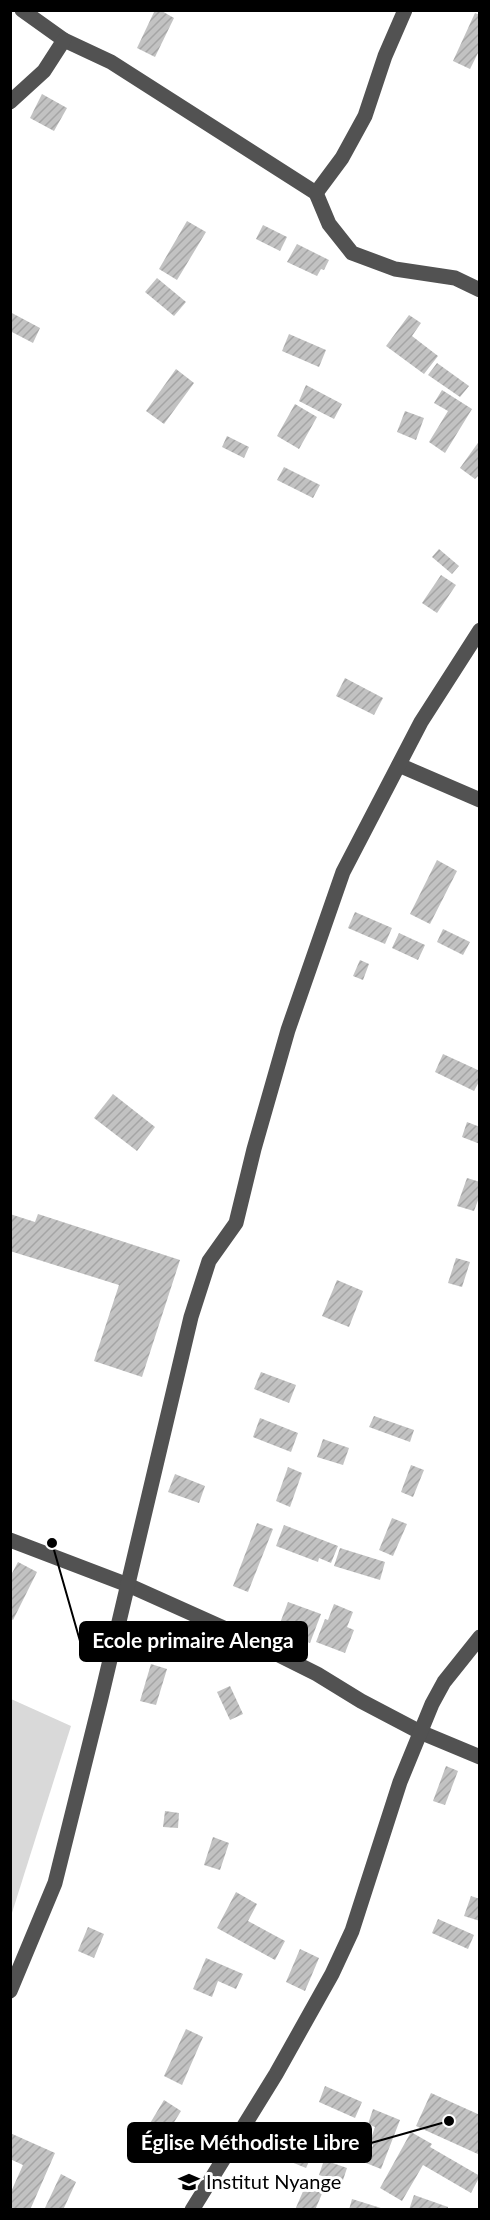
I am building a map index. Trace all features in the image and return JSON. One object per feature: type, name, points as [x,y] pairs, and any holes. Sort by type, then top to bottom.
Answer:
[{"type":"street","points":[[22,10],[64,40],[111,62],[316,193],[328,224],[352,253],[395,269],[454,278],[480,290]]},
{"type":"street","points":[[316,193],[342,158],[365,116],[385,56],[405,10]]},
{"type":"street","points":[[10,102],[44,71],[64,40]]},
{"type":"street","points":[[10,1991],[55,1883],[191,1317],[209,1261],[236,1223],[254,1149],[288,1030],[343,872],[421,722],[480,630]]},
{"type":"street","points":[[399,765],[480,800]]},
{"type":"street","points":[[10,1540],[128,1585],[235,1633],[317,1674],[361,1701],[420,1732],[480,1756]]},
{"type":"street","points":[[192,2210],[276,2074],[332,1974],[352,1930],[400,1782],[432,1704],[444,1683],[480,1637]]},
{"type":"shaded area","points":[[11,1699],[71,1726],[11,1916]]},
{"type":"building","points":[[155,10],[160,10],[174,18],[155,57],[137,48]]},
{"type":"building","points":[[475,13],[480,15],[480,49],[470,69],[453,61]]},
{"type":"building","points":[[42,94],[67,108],[54,131],[30,118]]},
{"type":"building","points":[[187,221],[206,232],[177,280],[159,269]]},
{"type":"building","points":[[263,225],[287,237],[280,251],[256,239]]},
{"type":"building","points":[[297,244],[329,260],[324,270],[321,269],[317,276],[287,262]]},
{"type":"building","points":[[157,278],[186,302],[174,316],[145,292]]},
{"type":"building","points":[[10,312],[40,328],[33,343],[10,331]]},
{"type":"building","points":[[409,315],[421,323],[412,336],[438,356],[424,374],[386,346]]},
{"type":"building","points":[[289,334],[326,350],[319,367],[282,351]]},
{"type":"building","points":[[437,363],[469,386],[460,397],[428,375]]},
{"type":"building","points":[[176,369],[194,383],[164,424],[146,411]]},
{"type":"building","points":[[306,385],[342,404],[334,419],[299,401]]},
{"type":"building","points":[[442,390],[472,409],[445,453],[429,442],[448,411],[434,403]]},
{"type":"building","points":[[295,404],[317,417],[299,449],[277,436]]},
{"type":"building","points":[[405,411],[424,418],[416,440],[397,432]]},
{"type":"building","points":[[227,436],[249,447],[244,458],[222,447]]},
{"type":"building","points":[[480,440],[480,474],[475,479],[460,468]]},
{"type":"building","points":[[284,467],[320,485],[313,498],[277,480]]},
{"type":"building","points":[[439,549],[459,566],[452,574],[432,557]]},
{"type":"building","points":[[441,575],[456,585],[437,613],[422,603]]},
{"type":"building","points":[[345,678],[383,698],[374,715],[336,696]]},
{"type":"building","points":[[437,860],[457,871],[430,924],[410,914]]},
{"type":"building","points":[[355,912],[392,928],[385,944],[348,928]]},
{"type":"building","points":[[443,929],[470,942],[463,955],[437,942]]},
{"type":"building","points":[[399,933],[425,945],[418,960],[392,948]]},
{"type":"building","points":[[360,960],[369,964],[363,980],[353,976]]},
{"type":"building","points":[[443,1054],[480,1071],[480,1080],[474,1091],[435,1072]]},
{"type":"building","points":[[113,1094],[155,1127],[137,1151],[94,1118]]},
{"type":"building","points":[[467,1122],[480,1127],[480,1144],[462,1137]]},
{"type":"building","points":[[467,1178],[480,1182],[480,1195],[474,1211],[457,1206]]},
{"type":"building","points":[[10,1214],[35,1222],[38,1214],[180,1260],[142,1377],[94,1361],[119,1285],[10,1251]]},
{"type":"building","points":[[456,1258],[470,1262],[462,1287],[448,1283]]},
{"type":"building","points":[[337,1280],[363,1291],[349,1327],[322,1316]]},
{"type":"building","points":[[261,1372],[296,1385],[289,1403],[254,1389]]},
{"type":"building","points":[[374,1416],[414,1430],[410,1442],[369,1427]]},
{"type":"building","points":[[260,1418],[298,1433],[291,1452],[253,1437]]},
{"type":"building","points":[[323,1439],[349,1448],[343,1465],[317,1457]]},
{"type":"building","points":[[411,1465],[424,1470],[413,1497],[401,1492]]},
{"type":"building","points":[[288,1467],[302,1473],[290,1507],[276,1501]]},
{"type":"building","points":[[175,1474],[205,1486],[199,1503],[168,1492]]},
{"type":"building","points":[[392,1518],[407,1524],[393,1556],[379,1550]]},
{"type":"building","points":[[257,1523],[273,1529],[248,1592],[233,1586]]},
{"type":"building","points":[[284,1525],[338,1546],[331,1563],[319,1558],[318,1562],[276,1546]]},
{"type":"building","points":[[340,1548],[385,1562],[380,1580],[334,1566]]},
{"type":"building","points":[[18,1562],[37,1572],[13,1620],[10,1618],[10,1577]]},
{"type":"building","points":[[288,1602],[321,1614],[310,1643],[277,1631]]},
{"type":"building","points":[[334,1604],[353,1612],[347,1627],[354,1630],[345,1653],[316,1642]]},
{"type":"building","points":[[151,1664],[167,1669],[156,1705],[140,1701]]},
{"type":"building","points":[[230,1686],[243,1714],[230,1720],[217,1692]]},
{"type":"building","points":[[446,1766],[458,1771],[445,1805],[433,1801]]},
{"type":"building","points":[[165,1811],[179,1813],[178,1828],[163,1827]]},
{"type":"building","points":[[213,1837],[229,1843],[220,1870],[204,1865]]},
{"type":"building","points":[[236,1892],[257,1904],[248,1921],[285,1941],[275,1960],[217,1928]]},
{"type":"building","points":[[471,1896],[480,1899],[480,1921],[464,1916]]},
{"type":"building","points":[[438,1919],[474,1935],[468,1949],[432,1933]]},
{"type":"building","points":[[88,1927],[104,1934],[94,1958],[78,1951]]},
{"type":"building","points":[[300,1949],[319,1958],[305,1991],[286,1982]]},
{"type":"building","points":[[206,1958],[243,1974],[236,1989],[218,1981],[212,1997],[193,1989]]},
{"type":"building","points":[[186,2029],[203,2037],[182,2085],[164,2076]]},
{"type":"building","points":[[325,2086],[362,2102],[355,2118],[319,2102]]},
{"type":"building","points":[[431,2093],[480,2115],[480,2155],[416,2126]]},
{"type":"building","points":[[164,2100],[181,2111],[157,2150],[140,2140]]},
{"type":"building","points":[[373,2109],[400,2120],[381,2169],[366,2163],[373,2145],[369,2144],[375,2127],[368,2124]]},
{"type":"building","points":[[411,2132],[432,2144],[430,2147],[480,2176],[471,2193],[423,2165],[402,2201],[380,2188]]},
{"type":"building","points":[[10,2133],[55,2153],[30,2210],[10,2210],[10,2194],[23,2165],[10,2159]]},
{"type":"building","points":[[291,2145],[312,2155],[306,2168],[284,2159]]},
{"type":"building","points":[[324,2160],[347,2168],[342,2183],[319,2175]]},
{"type":"building","points":[[61,2174],[76,2182],[63,2210],[44,2210]]},
{"type":"building","points":[[307,2182],[324,2189],[315,2210],[295,2210]]},
{"type":"building","points":[[414,2195],[448,2207],[448,2210],[409,2210]]},
{"type":"building","points":[[352,2199],[384,2209],[384,2210],[349,2210]]},
{"type":"place","name":"Ecole primaire Alenga","points":[[52,1543]]},
{"type":"place","name":"Église Méthodiste Libre","points":[[449,2121]]},
{"type":"place","name":"Institut Nyange","points":[[189,2182]]}]
